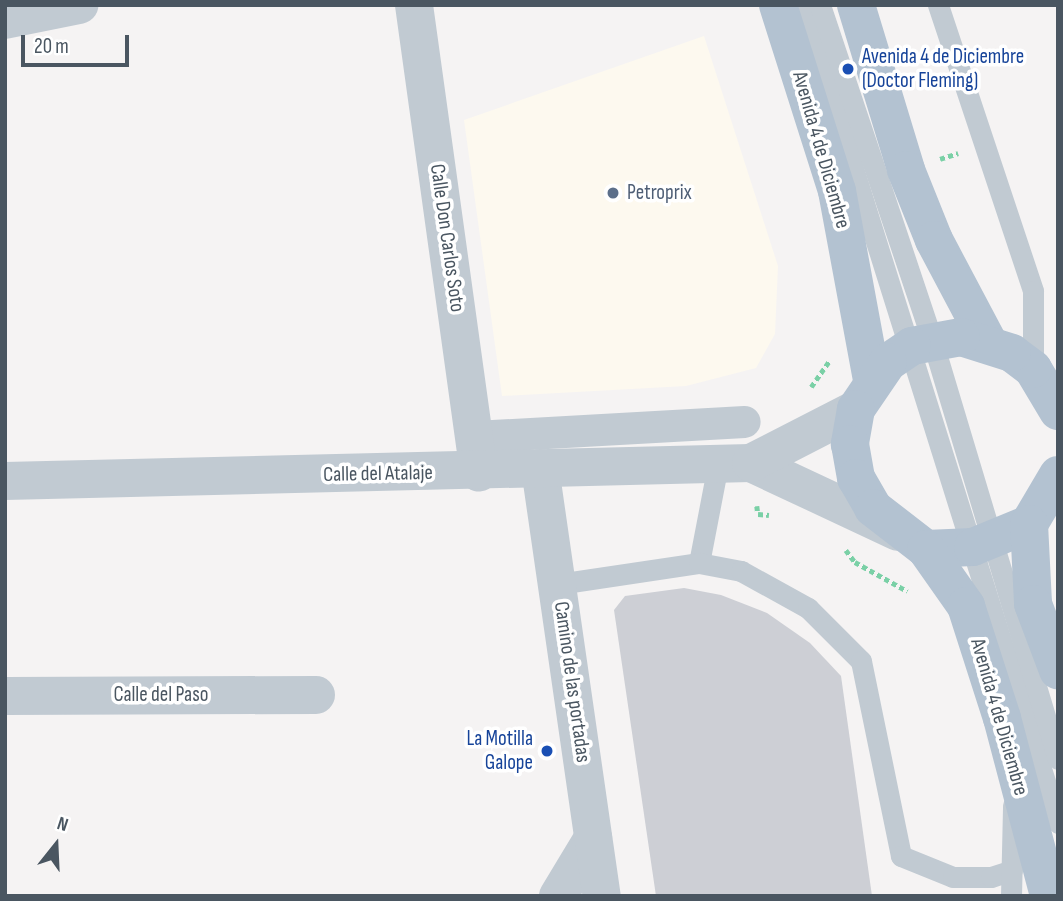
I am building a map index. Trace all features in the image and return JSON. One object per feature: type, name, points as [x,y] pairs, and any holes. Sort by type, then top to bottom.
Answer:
[{"type":"main road","name":"Avenida 4 de Diciembre","points":[[778,5],[837,191],[864,394],[850,444],[856,478],[873,509],[912,541],[965,606],[1049,896]]},
{"type":"main road","points":[[856,5],[906,170],[934,240],[988,342]]},
{"type":"main road","points":[[864,394],[922,344],[961,337],[988,342],[1033,369],[1058,411]]},
{"type":"main road","points":[[1058,475],[1029,524],[1033,604],[1058,670]]},
{"type":"main road","points":[[912,541],[984,543],[1029,524]]},
{"type":"street","points":[[5,20],[79,5]]},
{"type":"street","name":"Calle Don Carlos Soto","points":[[414,5],[477,455]]},
{"type":"street","name":"Calle del Atalaje","points":[[735,464],[864,394]]},
{"type":"street","points":[[477,455],[744,422]]},
{"type":"street","name":"Calle del Atalaje","points":[[5,481],[477,455],[540,468],[735,464],[912,541]]},
{"type":"street","name":"Camino de las portadas","points":[[540,468],[602,896]]},
{"type":"street","name":"Calle del Paso","points":[[5,696],[316,695]]},
{"type":"street","points":[[558,896],[593,838]]},
{"type":"lane","points":[[802,5],[922,344]]},
{"type":"lane","points":[[820,5],[984,543],[1058,759]]},
{"type":"lane","points":[[938,5],[1033,291],[1033,369]]},
{"type":"lane","points":[[699,563],[735,464]]},
{"type":"lane","points":[[984,543],[1058,823]]},
{"type":"lane","points":[[558,584],[699,563],[741,571],[808,608],[861,661],[901,856],[953,877],[991,877],[1012,870]]},
{"type":"lane","points":[[1012,896],[1014,768]]},
{"type":"lane","points":[[953,877],[966,896]]},
{"type":"path","points":[[906,170],[959,152],[953,133],[976,126]]},
{"type":"shaded area","name":"Petroprix","points":[[704,36],[778,266],[775,334],[756,368],[686,386],[502,396],[464,120]]},
{"type":"building","points":[[684,588],[721,595],[767,613],[810,643],[841,676],[872,896],[656,896],[614,610],[625,596]]},
{"type":"place","name":"Avenida 4 de Diciembre (Doctor Fleming)","points":[[848,69]]},
{"type":"place","name":"Petroprix","points":[[613,193]]},
{"type":"place","name":"La Motilla Galope","points":[[547,751]]}]
